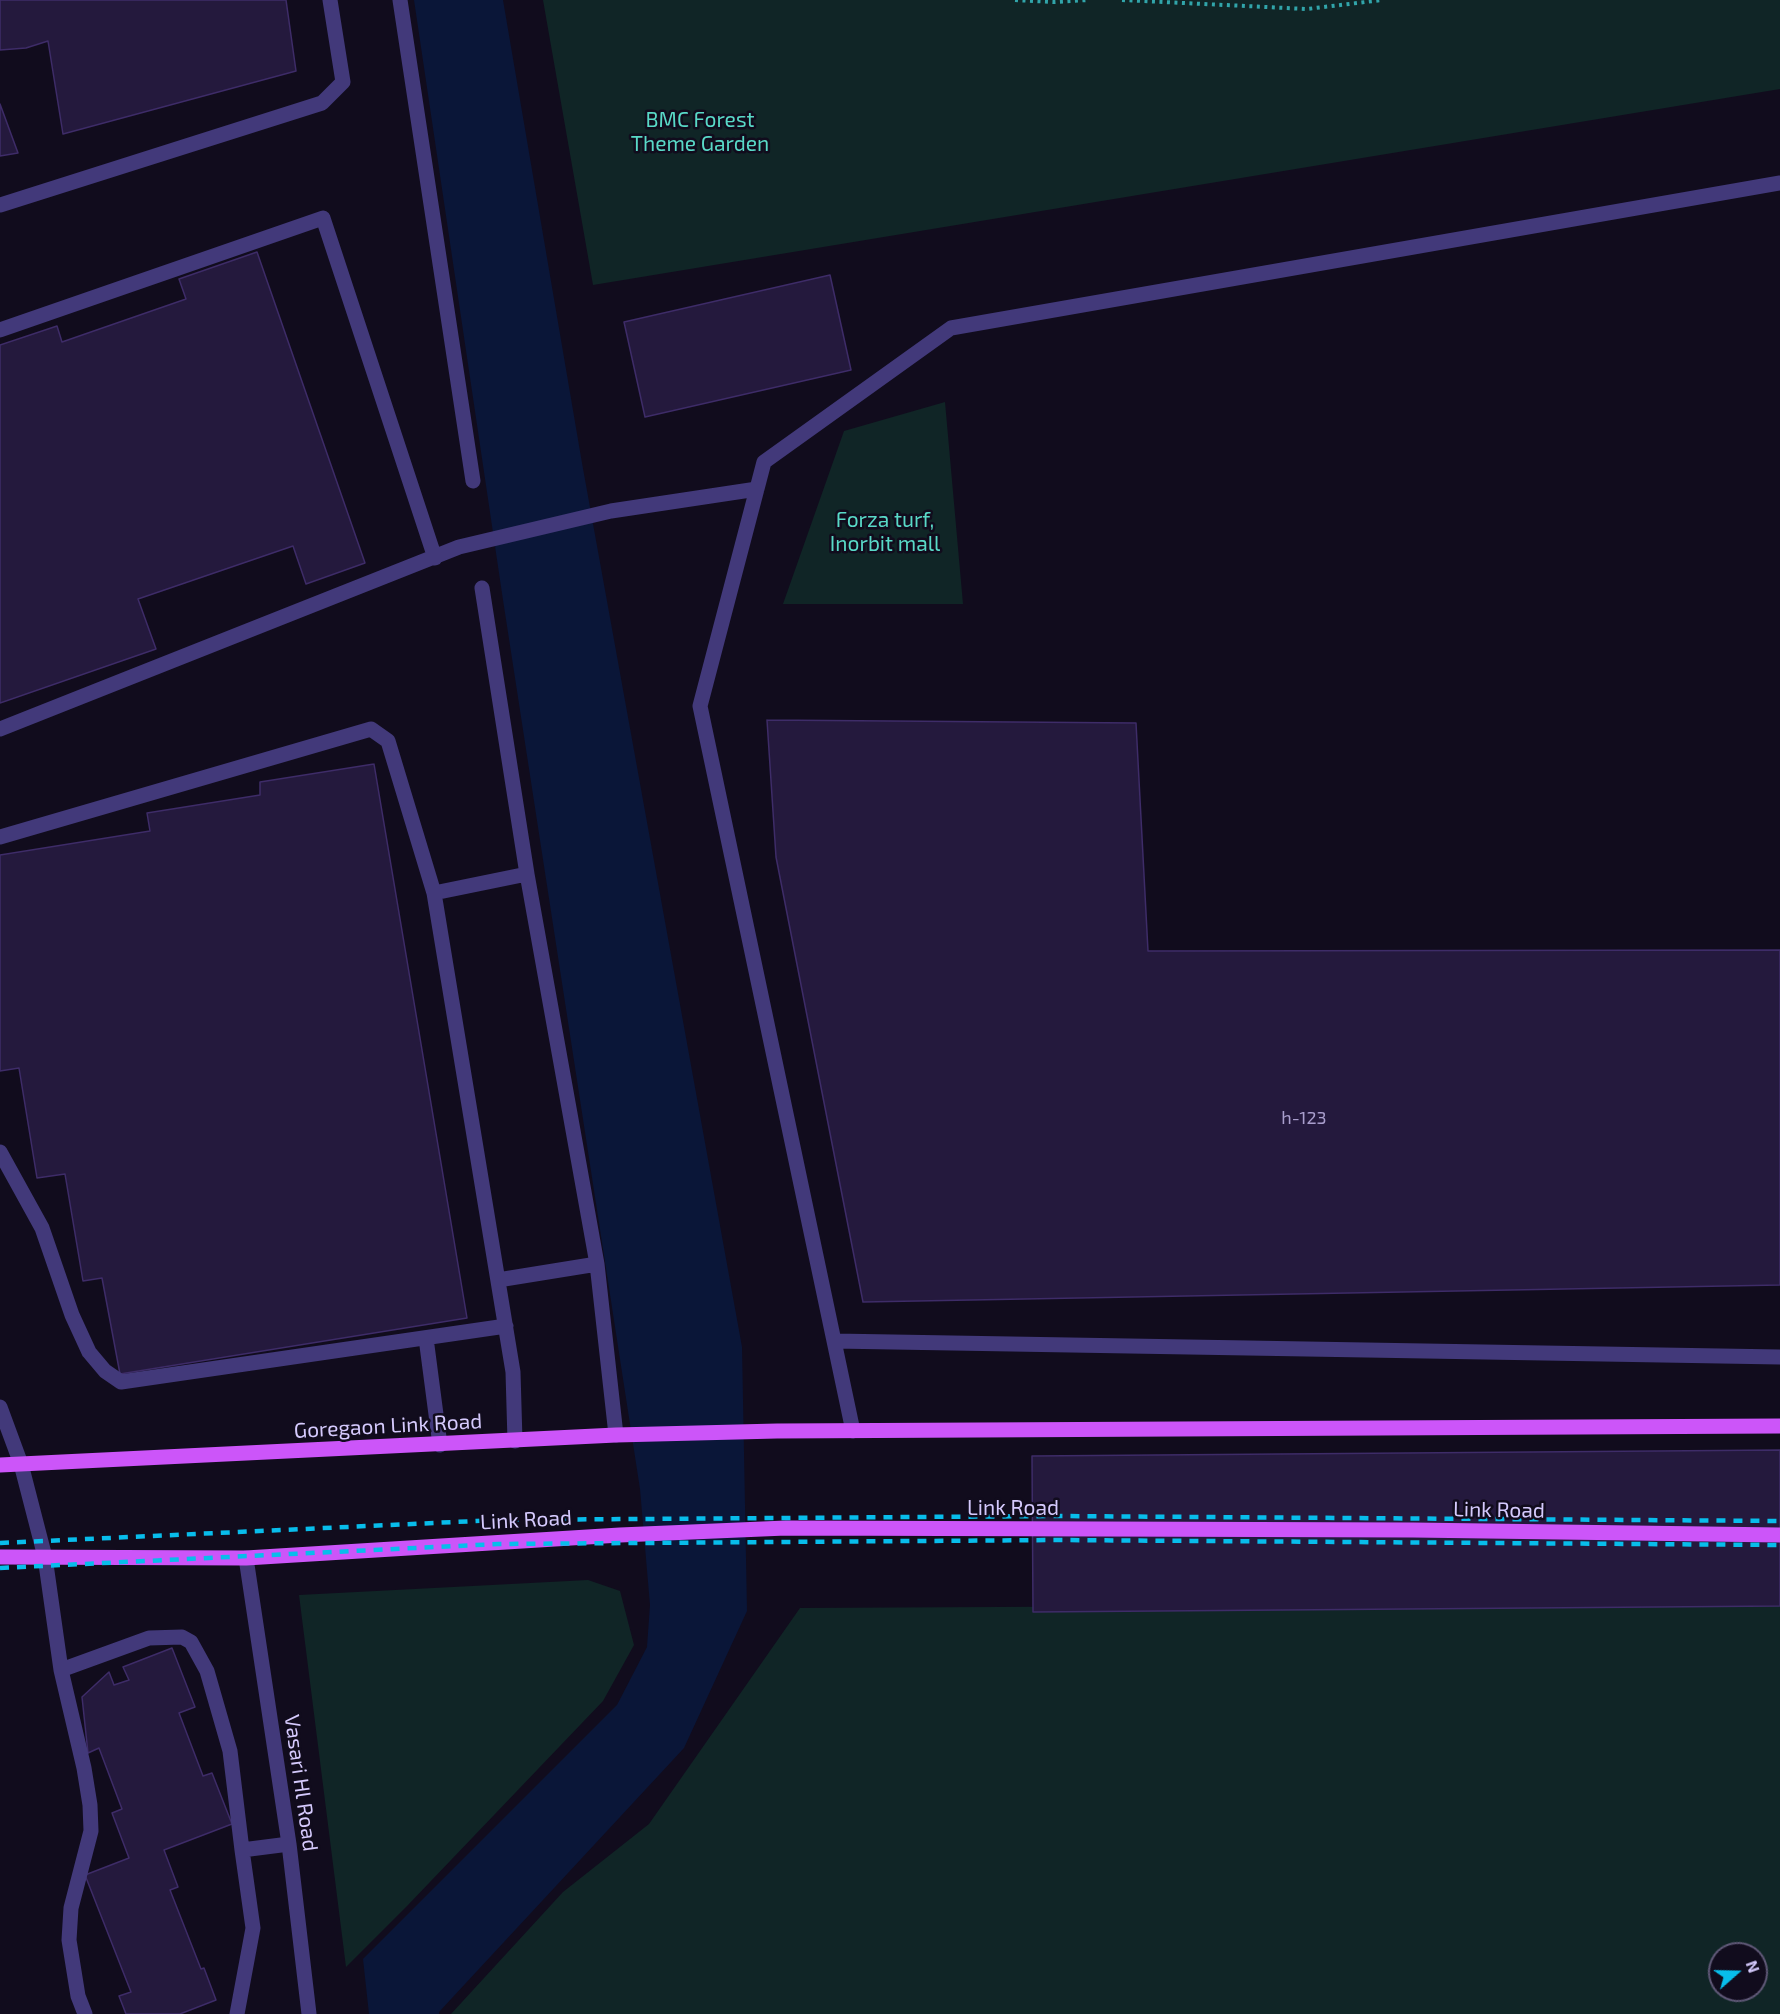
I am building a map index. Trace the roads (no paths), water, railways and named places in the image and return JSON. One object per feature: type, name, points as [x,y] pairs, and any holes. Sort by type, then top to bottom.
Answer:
[{"type":"main road","points":[[853,1431],[1780,1426]]},
{"type":"main road","name":"Goregaon Link Road","points":[[0,1465],[620,1435],[853,1431]]},
{"type":"main road","name":"Link Road","points":[[0,1557],[246,1558],[620,1535],[786,1528],[1401,1530],[1780,1535]]},
{"type":"street","points":[[0,205],[322,103],[343,82],[330,0]]},
{"type":"street","points":[[400,0],[473,481]]},
{"type":"street","points":[[853,1431],[700,706],[764,462],[951,328],[1780,183]]},
{"type":"street","points":[[0,330],[323,218],[435,558]]},
{"type":"street","points":[[0,729],[459,547],[611,511],[757,489]]},
{"type":"street","points":[[482,588],[527,874],[597,1264],[620,1435]]},
{"type":"street","points":[[0,837],[371,729],[388,741],[434,893],[513,1372],[515,1441]]},
{"type":"street","points":[[434,893],[527,874]]},
{"type":"street","points":[[0,1152],[42,1228],[72,1315],[89,1352],[105,1371],[121,1382],[506,1326]]},
{"type":"street","points":[[498,1281],[597,1264]]},
{"type":"street","points":[[426,1338],[440,1445]]},
{"type":"street","points":[[834,1341],[1780,1357]]},
{"type":"street","points":[[0,1407],[21,1464],[45,1557],[61,1670],[84,1768],[90,1805],[91,1831],[71,1908],[69,1940],[78,1996],[85,2014]]},
{"type":"street","name":"Vasari Hl Road","points":[[246,1558],[289,1844],[309,2014]]},
{"type":"street","points":[[61,1670],[149,1638],[182,1637],[191,1642],[207,1671],[230,1751],[253,1928],[237,2014]]},
{"type":"street","points":[[242,1850],[289,1844]]},
{"type":"water","points":[[414,0],[503,0],[582,463],[742,1347],[747,1611],[684,1748],[439,2014],[369,2014],[363,1959],[617,1705],[647,1647],[650,1605],[640,1489],[503,600]]},
{"type":"railway","points":[[0,1543],[498,1520],[1056,1516],[1780,1521]]},
{"type":"railway","points":[[0,1568],[498,1544],[1057,1540],[1780,1545]]},
{"type":"park label","name":"BMC Forest Theme Garden","points":[[700,132]]},
{"type":"park label","name":"Forza turf, Inorbit mall","points":[[885,532]]}]
